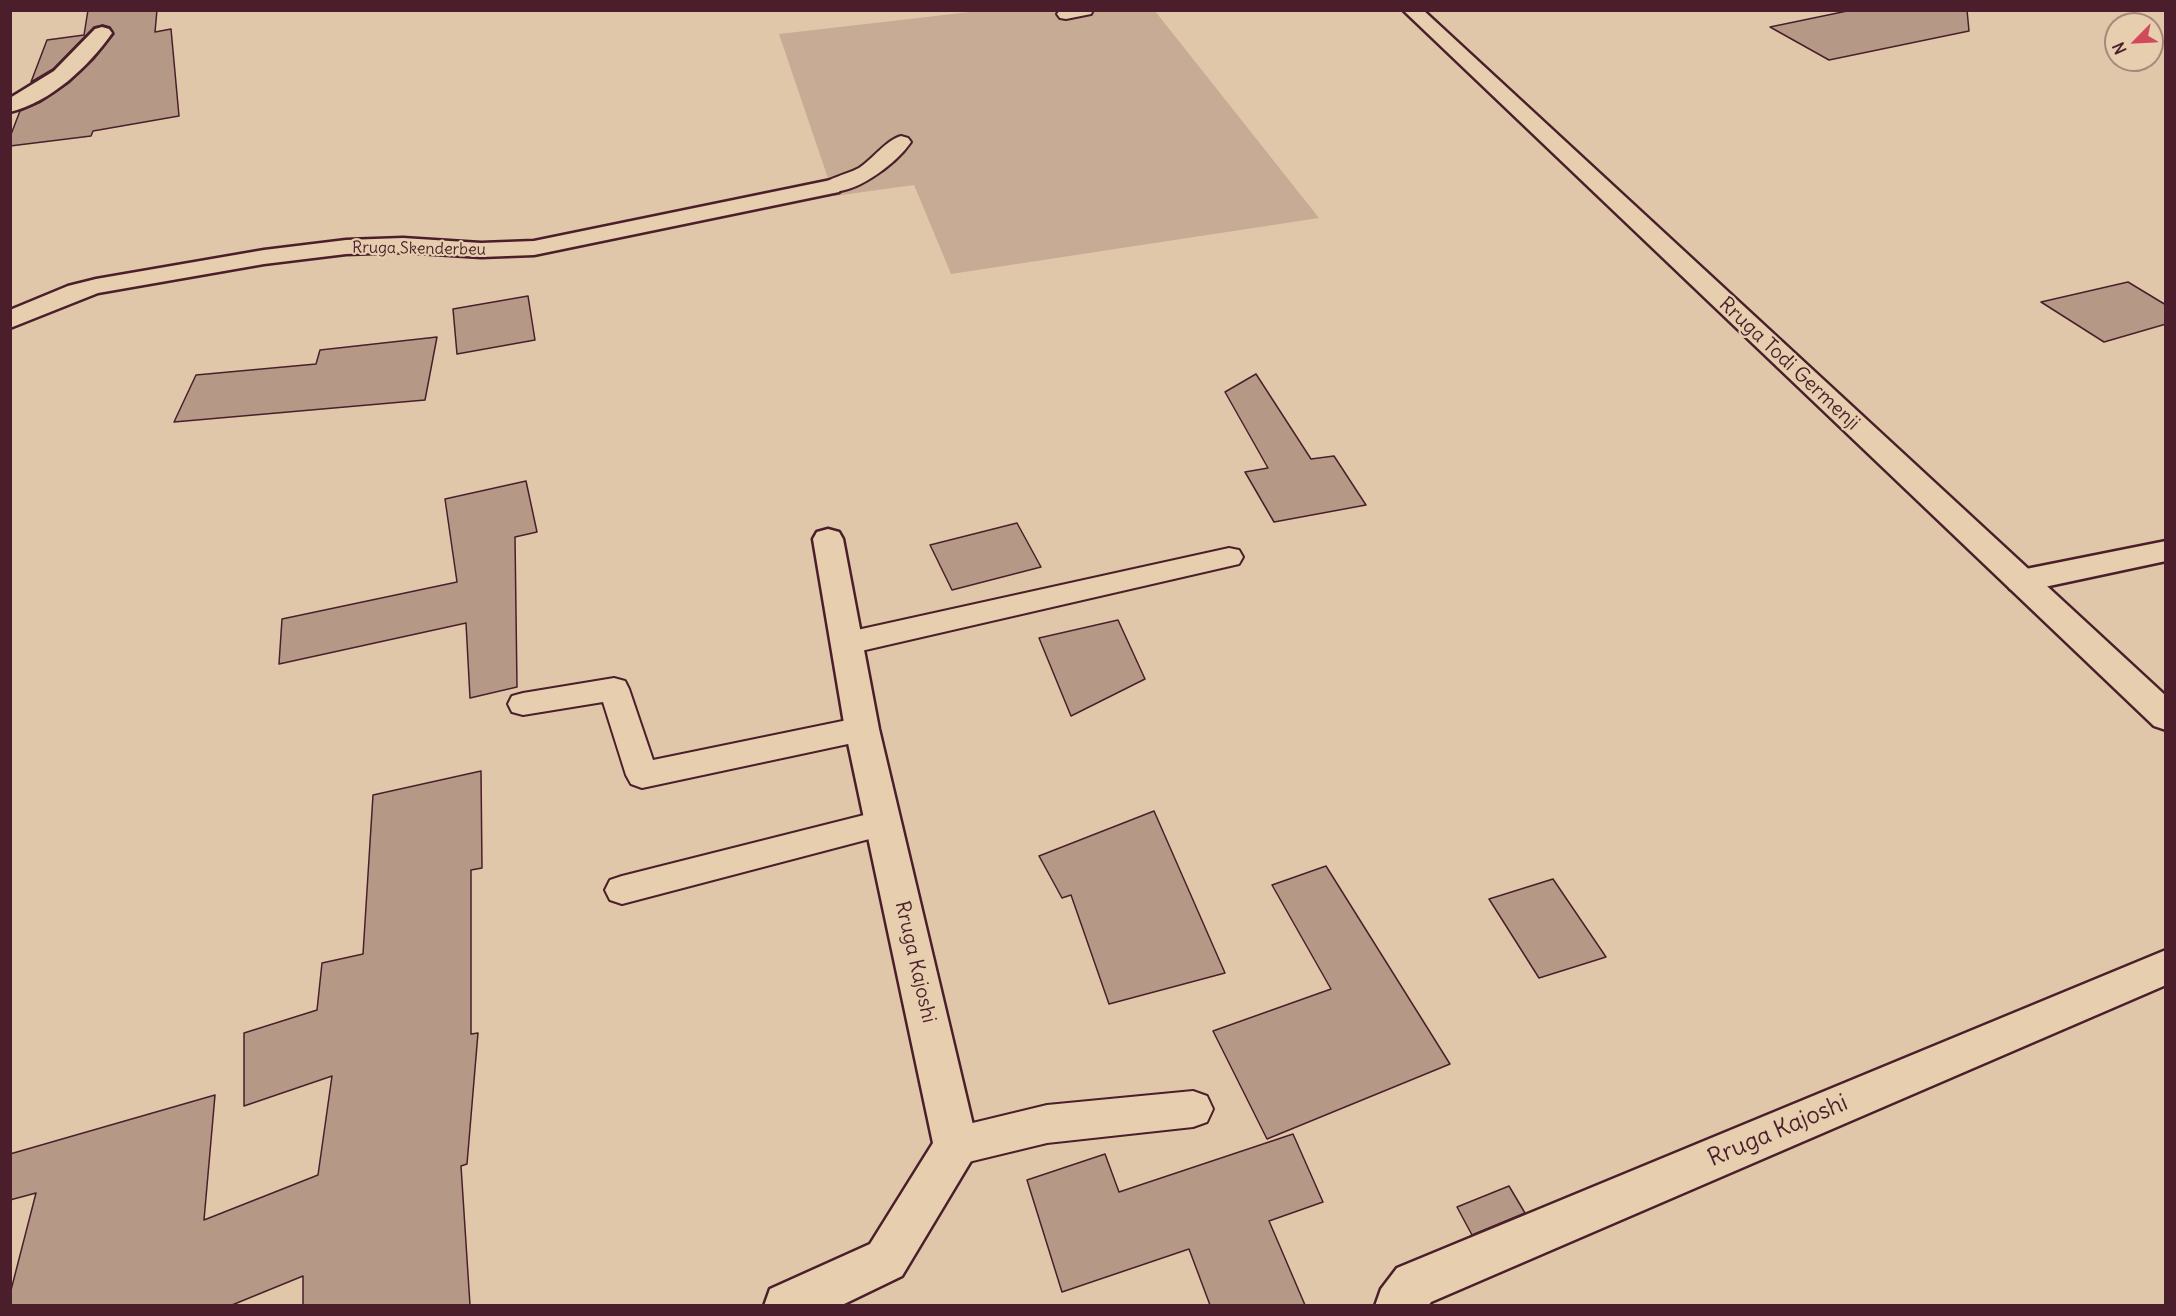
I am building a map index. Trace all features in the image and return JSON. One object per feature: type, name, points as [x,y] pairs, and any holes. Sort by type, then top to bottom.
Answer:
[{"type":"street","name":"Rruga Todi Germenji","points":[[1412,10],[2166,717]]},
{"type":"street","points":[[10,106],[41,92],[60,77],[76,63],[102,33]]},
{"type":"street","name":"Rruga Skenderbeu","points":[[10,320],[77,291],[96,286],[264,257],[379,245],[461,250],[534,248],[831,187]]},
{"type":"street","name":"Rruga Kajoshi","points":[[828,539],[848,643],[861,729],[956,1146]]},
{"type":"street","points":[[2020,581],[2166,551]]},
{"type":"street","name":"Rruga Kajoshi","points":[[1398,1305],[1414,1285],[2166,967]]},
{"type":"street","points":[[787,1305],[886,1260],[956,1146]]},
{"type":"lane","points":[[1066,14],[1085,10]]},
{"type":"lane","points":[[831,187],[853,182],[901,142]]},
{"type":"lane","points":[[848,643],[1229,557]]},
{"type":"lane","points":[[523,704],[614,689],[642,774],[861,729]]},
{"type":"lane","points":[[622,890],[884,823]]},
{"type":"lane","points":[[956,1146],[1047,1124],[1193,1109]]},
{"type":"shaded area","points":[[979,11],[1155,11],[1319,218],[951,274],[914,185],[834,196],[779,34]]},
{"type":"building","points":[[88,10],[157,10],[155,32],[171,29],[179,116],[93,131],[91,136],[10,146],[10,137],[20,111],[41,102],[69,83],[94,59],[114,34],[110,27],[103,25],[94,27],[53,69],[31,82],[47,40],[84,35]]},
{"type":"building","points":[[1852,10],[1967,10],[1969,31],[1829,60],[1770,27]]},
{"type":"building","points":[[2128,282],[2166,305],[2166,324],[2104,342],[2041,302]]},
{"type":"building","points":[[528,296],[535,340],[457,354],[453,309]]},
{"type":"building","points":[[437,337],[425,400],[174,422],[196,375],[316,364],[320,350]]},
{"type":"building","points":[[1256,374],[1311,459],[1334,456],[1366,505],[1274,522],[1245,472],[1268,468],[1225,392]]},
{"type":"building","points":[[526,481],[537,532],[515,537],[517,687],[470,698],[466,623],[279,664],[282,619],[457,582],[445,499]]},
{"type":"building","points":[[1017,523],[1041,567],[952,590],[930,545]]},
{"type":"building","points":[[1118,620],[1145,679],[1071,716],[1039,638]]},
{"type":"building","points":[[481,771],[482,868],[471,870],[471,1034],[478,1033],[467,1164],[461,1166],[470,1305],[303,1305],[303,1276],[232,1305],[10,1305],[10,1294],[36,1193],[10,1200],[10,1154],[215,1095],[204,1220],[318,1175],[332,1076],[244,1106],[244,1033],[317,1010],[322,963],[363,954],[373,795]]},
{"type":"building","points":[[1154,811],[1225,973],[1109,1004],[1071,895],[1062,898],[1039,856]]},
{"type":"building","points":[[1326,866],[1450,1064],[1267,1139],[1213,1031],[1331,989],[1272,885]]},
{"type":"building","points":[[1553,879],[1606,957],[1539,978],[1489,899]]},
{"type":"building","points":[[1293,1134],[1323,1202],[1269,1221],[1305,1305],[1210,1305],[1189,1249],[1062,1292],[1027,1180],[1105,1154],[1119,1192]]},
{"type":"building","points":[[1509,1186],[1525,1213],[1472,1235],[1457,1207]]}]
